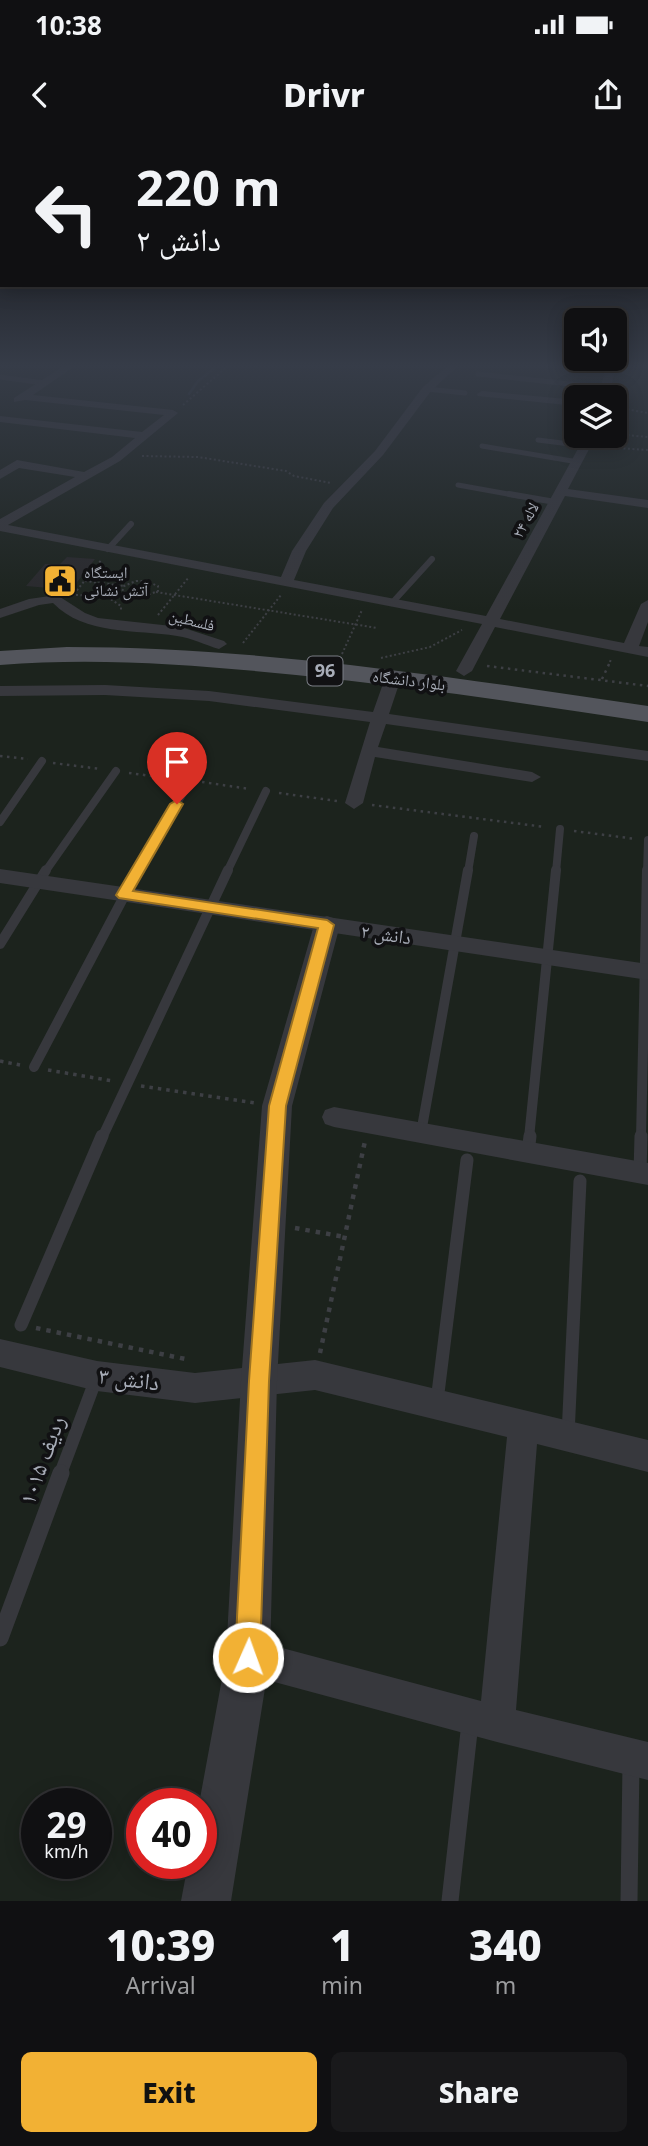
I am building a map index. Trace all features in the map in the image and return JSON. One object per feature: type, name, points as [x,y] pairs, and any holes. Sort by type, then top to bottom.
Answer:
[{"type":"main road","name":"بلوار دانشگاه","points":[[0,638],[159,640],[229,645],[466,667],[648,697]]},
{"type":"main road","name":"بلوار دانشگاه","points":[[0,658],[70,654],[154,657],[393,678],[648,714]]},
{"type":"street","points":[[0,526],[134,446]]},
{"type":"street","points":[[286,583],[309,534],[328,506],[384,446]]},
{"type":"street","name":"لاله ۲۴","points":[[466,667],[585,448]]},
{"type":"street","points":[[0,475],[17,464],[88,476]]},
{"type":"street","points":[[561,492],[648,493]]},
{"type":"street","points":[[561,492],[648,504]]},
{"type":"street","points":[[0,526],[648,652]]},
{"type":"street","points":[[0,614],[18,609],[37,598],[57,599]]},
{"type":"street","name":"فلسطین","points":[[57,599],[64,610],[89,620],[179,631],[229,645]]},
{"type":"street","points":[[623,647],[648,604]]},
{"type":"street","points":[[354,803],[378,718],[393,678]]},
{"type":"street","points":[[0,691],[105,690],[209,696],[512,735],[648,757]]},
{"type":"street","points":[[368,751],[532,777]]},
{"type":"street","name":"دانش ۲","points":[[0,876],[646,972]]},
{"type":"street","points":[[206,1901],[248,1657],[259,1381],[277,1106],[327,925]]},
{"type":"street","points":[[334,1117],[644,1173]]},
{"type":"street","name":"دانش ۳","points":[[0,1353],[97,1376],[195,1388],[315,1375],[648,1456]]},
{"type":"street","points":[[484,1721],[523,1427]]},
{"type":"street","points":[[248,1657],[484,1721],[639,1759]]},
{"type":"lane","points":[[483,446],[578,462]]},
{"type":"lane","points":[[458,485],[561,492]]},
{"type":"lane","points":[[108,548],[131,524]]},
{"type":"lane","points":[[392,603],[432,559]]},
{"type":"lane","points":[[0,822],[41,761]]},
{"type":"lane","points":[[0,944],[37,882],[116,771]]},
{"type":"lane","points":[[34,1067],[124,895],[190,781]]},
{"type":"lane","points":[[21,1325],[125,1084],[266,791]]},
{"type":"lane","points":[[528,1153],[560,829]]},
{"type":"lane","points":[[421,1133],[474,836]]},
{"type":"lane","points":[[644,1173],[648,840]]},
{"type":"lane","points":[[437,1405],[467,1160]]},
{"type":"lane","points":[[568,1438],[580,1181]]},
{"type":"lane","name":"ردیف ۱۰۱۵","points":[[0,1637],[97,1376]]},
{"type":"lane","points":[[450,1901],[484,1721]]},
{"type":"lane","points":[[629,1901],[639,1759]]},
{"type":"path","points":[[627,447],[648,450]]},
{"type":"path","points":[[124,454],[198,457],[286,471],[308,480],[346,486]]},
{"type":"path","points":[[74,595],[108,548]]},
{"type":"path","points":[[149,628],[198,566]]},
{"type":"path","points":[[85,581],[124,586],[145,581],[158,586],[156,592]]},
{"type":"path","points":[[229,645],[270,612],[285,590],[286,583]]},
{"type":"path","points":[[124,586],[122,592],[135,598],[156,592],[377,628]]},
{"type":"path","points":[[57,599],[92,593],[117,601],[121,613],[114,624]]},
{"type":"path","points":[[340,656],[368,599]]},
{"type":"path","points":[[372,660],[447,640],[469,625],[472,618]]},
{"type":"path","points":[[602,679],[623,647]]},
{"type":"path","points":[[466,667],[582,680],[602,679],[648,686]]},
{"type":"path","points":[[354,803],[648,840]]},
{"type":"path","points":[[315,1375],[369,1123]]},
{"type":"path","points":[[270,1224],[345,1237]]},
{"type":"path","points":[[21,1325],[193,1361],[195,1388]]},
{"type":"shaded area","points":[[0,446],[648,446],[648,1901],[0,1901]]},
{"type":"building","points":[[67,557],[95,559],[71,590],[26,586],[45,564],[60,564]]},
{"type":"place","name":"ایستگاه آتش نشانی","points":[[60,581]]},
{"type":"route","points":[[177,804],[124,895],[327,925],[277,1106],[259,1381],[248,1657]]}]
